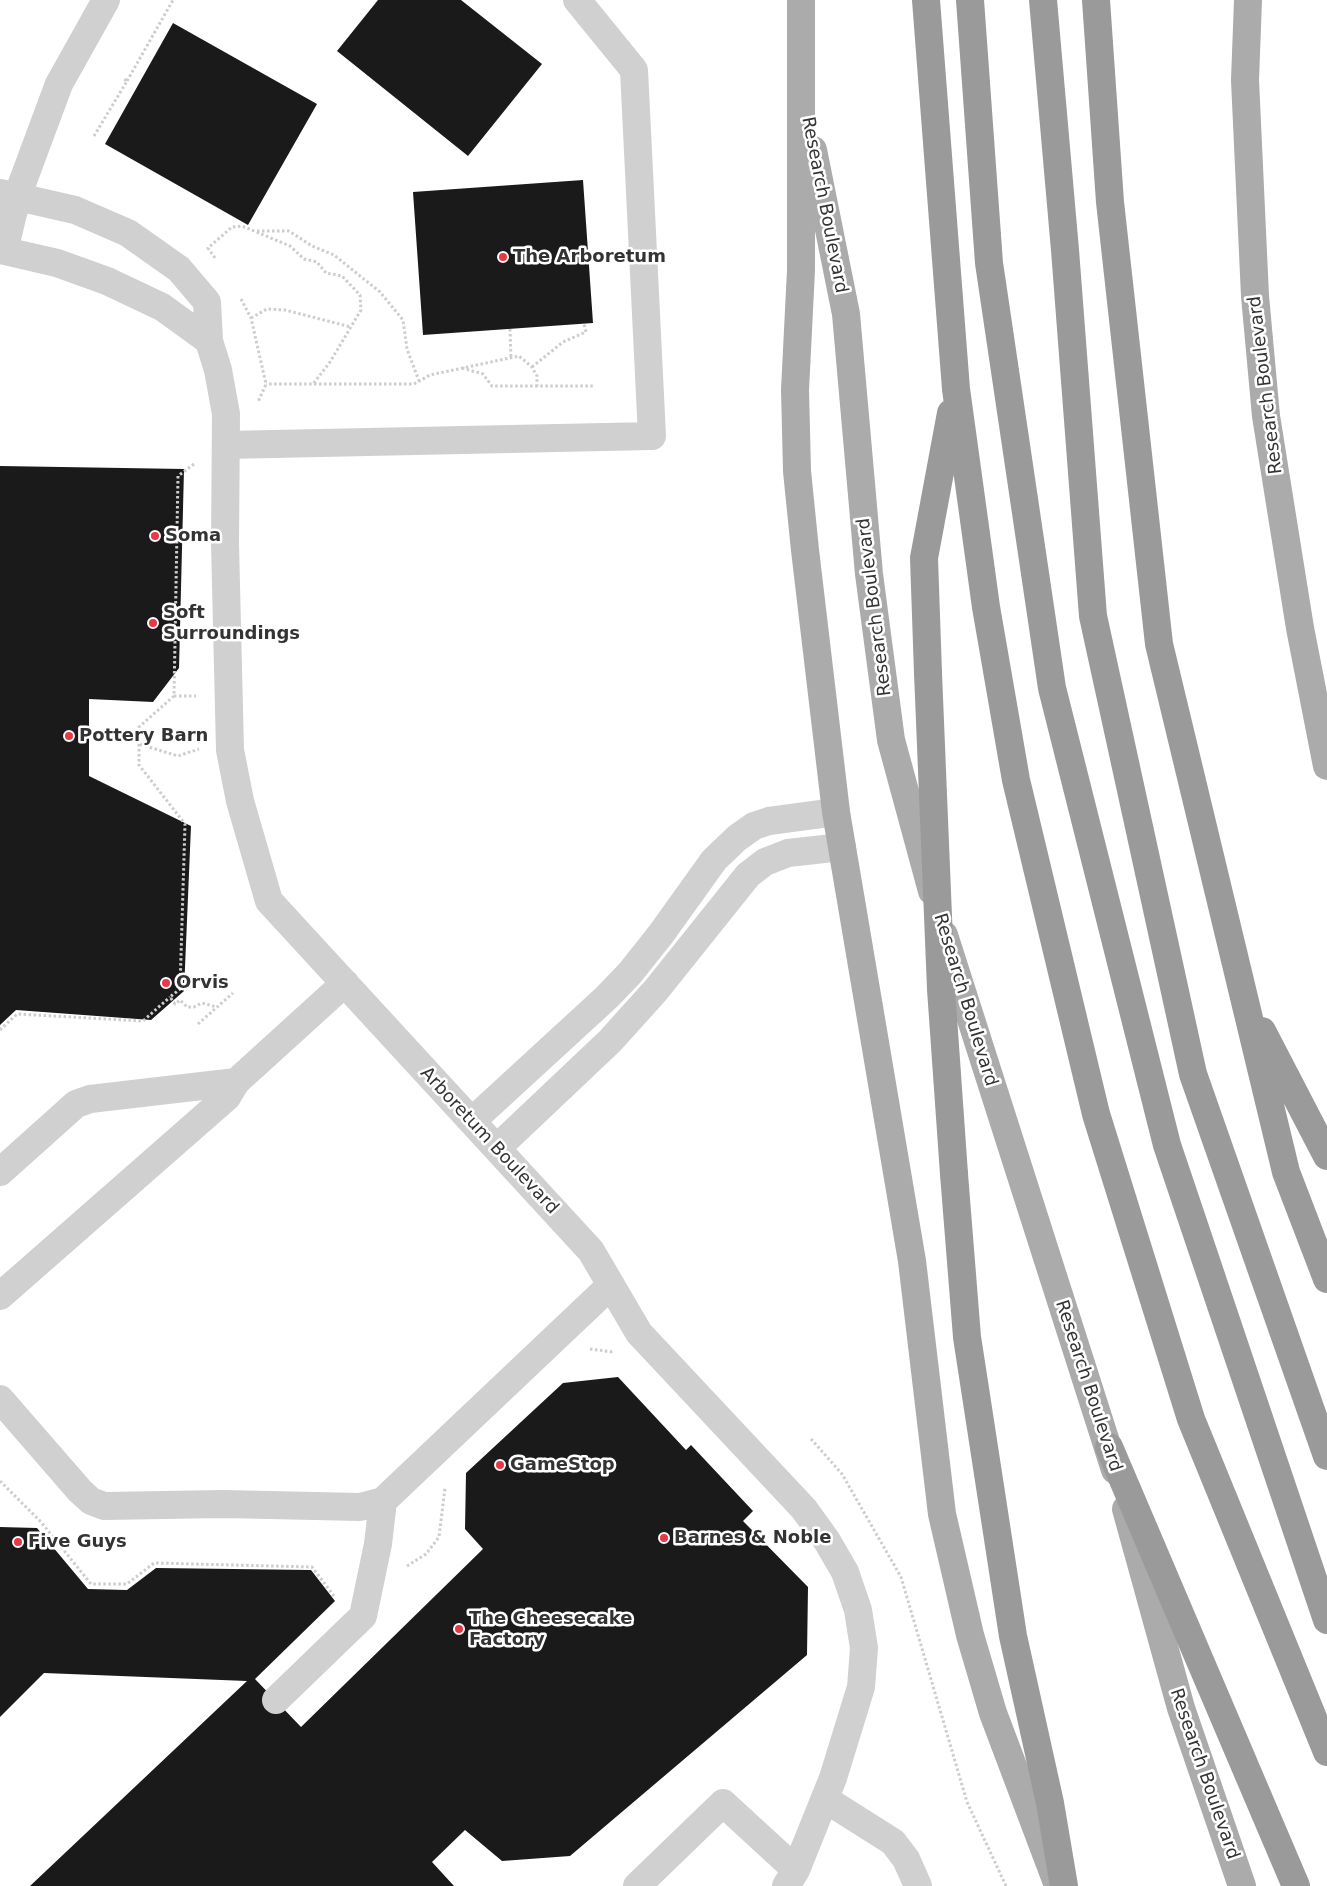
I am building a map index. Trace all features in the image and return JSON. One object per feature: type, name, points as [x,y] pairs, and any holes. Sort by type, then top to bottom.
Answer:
[{"type":"highway","points":[[926,0],[956,389],[986,607],[1016,780],[1096,1114],[1191,1419],[1327,1752]]},
{"type":"highway","points":[[970,0],[989,263],[1052,688],[1167,1145],[1327,1620]]},
{"type":"highway","points":[[1044,1],[1093,616],[1193,1074],[1327,1456]]},
{"type":"highway","points":[[1096,1],[1110,202],[1159,644],[1241,993],[1286,1172],[1327,1279]]},
{"type":"highway","points":[[956,389],[924,558],[941,989],[954,1174],[967,1338],[1013,1636],[1050,1803],[1064,1886]]},
{"type":"highway","points":[[1241,993],[1327,1156]]},
{"type":"highway","points":[[1109,1447],[1296,1886]]},
{"type":"main road","name":"Research Boulevard","points":[[801,0],[802,270],[795,390],[797,470],[804,550],[836,812],[912,1261],[942,1514],[970,1635],[993,1713],[1059,1886]]},
{"type":"main road","name":"Research Boulevard","points":[[1248,1],[1246,80],[1255,296],[1266,416],[1300,628],[1317,725],[1327,766]]},
{"type":"main road","name":"Research Boulevard","points":[[801,90],[846,314],[870,574],[891,740],[949,953],[1109,1447],[1180,1708],[1242,1886]]},
{"type":"street","points":[[106,0],[59,84],[8,195],[2,251],[56,263],[107,281],[162,307],[209,341]]},
{"type":"street","points":[[226,445],[652,436],[634,70],[577,0]]},
{"type":"street","name":"Arboretum Boulevard","points":[[8,195],[75,210],[128,233],[179,269],[207,302],[209,341],[218,370],[226,414],[224,543],[230,750],[240,801],[269,901],[591,1251],[639,1333],[804,1509],[827,1541],[845,1572],[858,1610],[864,1648],[861,1687],[825,1799],[791,1878]]},
{"type":"street","points":[[472,1121],[607,997],[630,973],[661,934],[714,860],[736,838],[754,826],[769,821],[836,812]]},
{"type":"street","points":[[496,1148],[616,1033],[656,990],[748,875],[765,862],[788,853],[842,847]]},
{"type":"street","points":[[0,1296],[227,1097],[236,1082],[345,983]]},
{"type":"street","points":[[0,1172],[76,1104],[90,1099],[236,1082]]},
{"type":"street","points":[[0,1399],[80,1491],[90,1501],[104,1506],[224,1504],[360,1507],[383,1501],[611,1285]]},
{"type":"street","points":[[276,1700],[362,1616],[378,1544],[383,1501]]},
{"type":"street","points":[[825,1799],[893,1842],[906,1859],[918,1886]]},
{"type":"street","points":[[638,1886],[723,1803],[791,1878]]},
{"type":"path","points":[[94,136],[173,0]]},
{"type":"path","points":[[217,262],[208,248],[232,227],[242,226],[290,246],[304,259],[317,262],[326,273],[342,276],[360,295],[361,310],[313,384]]},
{"type":"path","points":[[254,231],[290,231],[312,246],[334,254],[380,292],[403,320],[407,349],[419,381]]},
{"type":"path","points":[[236,291],[251,318],[266,384],[255,410]]},
{"type":"path","points":[[251,318],[267,309],[285,310],[351,326]]},
{"type":"path","points":[[532,367],[564,342],[586,332],[584,324]]},
{"type":"path","points":[[510,329],[511,358]]},
{"type":"path","points":[[266,384],[414,384],[430,375],[519,356],[532,367],[537,376],[537,386]]},
{"type":"path","points":[[461,368],[483,374],[492,386],[594,386]]},
{"type":"path","points":[[174,696],[178,476],[184,469],[197,463]]},
{"type":"path","points":[[0,1030],[18,1014],[143,1021],[180,989],[186,824],[139,765],[139,727],[174,696],[196,696]]},
{"type":"path","points":[[89,733],[139,736]]},
{"type":"path","points":[[139,744],[178,756],[199,749]]},
{"type":"path","points":[[198,1024],[233,993]]},
{"type":"path","points":[[170,997],[175,1004],[180,1000],[187,1007],[194,1007],[202,1003],[217,1007]]},
{"type":"path","points":[[582,1349],[612,1351],[619,1358]]},
{"type":"path","points":[[811,1439],[842,1474],[902,1577],[967,1802],[1006,1886]]},
{"type":"path","points":[[0,1481],[41,1522],[90,1584],[127,1584],[154,1563],[312,1568],[338,1602]]},
{"type":"path","points":[[403,1568],[426,1554],[439,1537],[446,1484]]},
{"type":"building","points":[[378,0],[461,0],[542,64],[468,156],[337,51]]},
{"type":"building","points":[[173,23],[317,104],[248,225],[105,144]]},
{"type":"building","name":"The Arboretum","points":[[583,180],[593,323],[423,335],[413,192]]},
{"type":"building","points":[[0,466],[184,469],[179,668],[153,702],[89,699],[89,776],[191,826],[184,991],[151,1020],[16,1010],[0,1025]]},
{"type":"building","points":[[618,1377],[686,1450],[691,1445],[753,1511],[743,1521],[808,1587],[807,1655],[570,1856],[502,1861],[465,1830],[432,1862],[454,1886],[30,1886],[247,1681],[44,1673],[0,1717],[0,1527],[37,1528],[88,1589],[127,1590],[156,1568],[311,1570],[335,1601],[255,1679],[301,1727],[483,1549],[465,1529],[466,1473],[563,1383]]},
{"type":"place","name":"The Arboretum","points":[[503,257]]},
{"type":"place","name":"Soma","points":[[155,536]]},
{"type":"place","name":"Soft Surroundings","points":[[153,623]]},
{"type":"place","name":"Pottery Barn","points":[[69,736]]},
{"type":"place","name":"Orvis","points":[[166,983]]},
{"type":"place","name":"GameStop","points":[[500,1465]]},
{"type":"place","name":"Barnes & Noble","points":[[664,1538]]},
{"type":"place","name":"Five Guys","points":[[18,1542]]},
{"type":"place","name":"The Cheesecake Factory","points":[[459,1629]]}]
